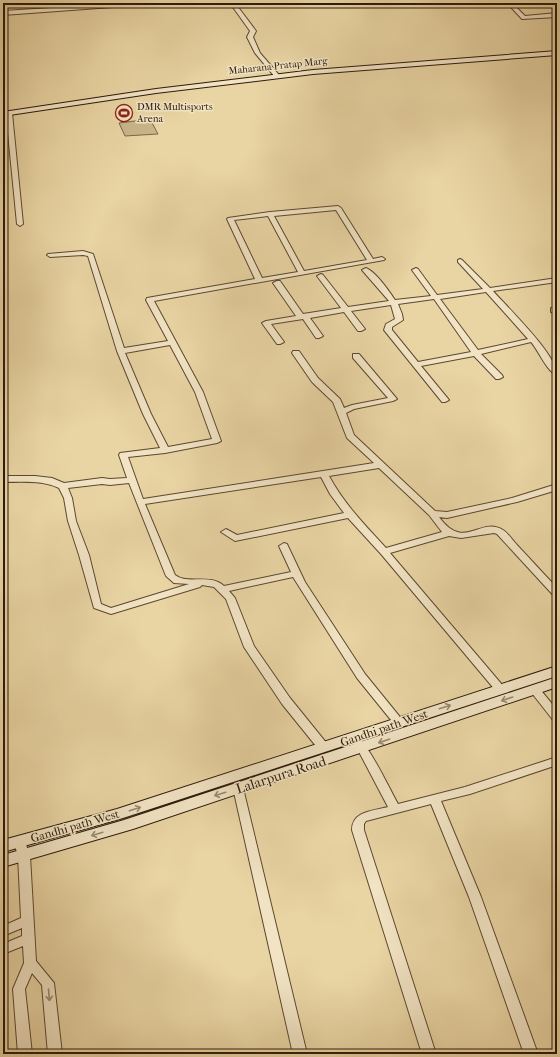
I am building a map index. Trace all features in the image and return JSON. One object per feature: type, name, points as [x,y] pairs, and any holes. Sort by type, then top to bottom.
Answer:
[{"type":"street","points":[[3,13],[154,3]]},
{"type":"street","points":[[232,3],[252,31],[250,37],[258,53],[277,76]]},
{"type":"street","points":[[509,3],[524,18],[557,15]]},
{"type":"street","name":"Maharana Pratap Marg","points":[[6,114],[156,91],[277,76],[366,67],[557,53]]},
{"type":"street","points":[[6,114],[20,224]]},
{"type":"street","points":[[260,280],[230,219],[338,208],[371,261]]},
{"type":"street","points":[[270,214],[302,273]]},
{"type":"street","points":[[50,255],[83,253],[92,255],[121,351],[165,450]]},
{"type":"street","points":[[324,748],[286,701],[249,647],[230,598],[217,585],[208,582],[177,581],[171,576],[131,480],[123,455],[165,450],[217,441],[199,392],[171,343],[150,300],[382,259]]},
{"type":"street","points":[[460,261],[541,349],[552,369],[557,373]]},
{"type":"street","points":[[366,270],[393,303],[399,317],[399,320],[389,326],[388,330],[446,400]]},
{"type":"street","points":[[416,270],[476,353],[499,377]]},
{"type":"street","points":[[321,276],[361,329]]},
{"type":"street","points":[[280,342],[266,323],[347,309],[557,280]]},
{"type":"street","points":[[277,283],[319,336]]},
{"type":"street","points":[[416,365],[532,340]]},
{"type":"street","points":[[121,351],[171,343]]},
{"type":"street","points":[[296,353],[315,380],[337,400],[350,436],[432,513],[448,532]]},
{"type":"street","points":[[342,412],[352,407],[393,399],[356,356]]},
{"type":"street","points":[[140,502],[324,475],[381,465]]},
{"type":"street","points":[[324,475],[334,494],[350,515],[384,552],[500,689]]},
{"type":"street","points":[[3,479],[35,479],[52,481],[63,486],[102,481],[110,482],[131,480]]},
{"type":"street","points":[[63,486],[68,498],[72,521],[84,555],[97,606],[103,610],[111,611],[208,582]]},
{"type":"street","points":[[432,513],[447,515],[514,500],[557,487]]},
{"type":"street","points":[[226,532],[231,537],[235,538],[350,515]]},
{"type":"street","points":[[384,552],[448,532],[463,536],[498,530],[557,594]]},
{"type":"street","points":[[284,546],[300,582],[361,676],[399,722]]},
{"type":"street","points":[[221,590],[296,574]]},
{"type":"street","name":"Gandhi path West","points":[[3,846],[118,814],[324,748],[357,743],[399,722],[557,671]]},
{"type":"street","name":"Lalarpura Road","points":[[3,861],[128,825],[238,788],[357,743],[535,690],[557,682]]},
{"type":"street","points":[[535,690],[557,717]]},
{"type":"street","points":[[357,743],[395,809]]},
{"type":"street","points":[[429,1054],[358,830],[358,823],[362,818],[435,800],[557,760]]},
{"type":"street","points":[[238,788],[300,1054]]},
{"type":"street","points":[[435,800],[475,897],[531,1054]]},
{"type":"street","points":[[20,842],[24,856],[30,963],[19,989],[26,1054]]},
{"type":"street","points":[[3,931],[28,922]]},
{"type":"street","points":[[3,948],[28,939]]},
{"type":"street","points":[[30,963],[48,983],[55,1054]]},
{"type":"shaded area","points":[[150,119],[158,134],[125,136],[119,123]]},
{"type":"place","name":"DMR Multisports Arena","points":[[124,113]]}]
